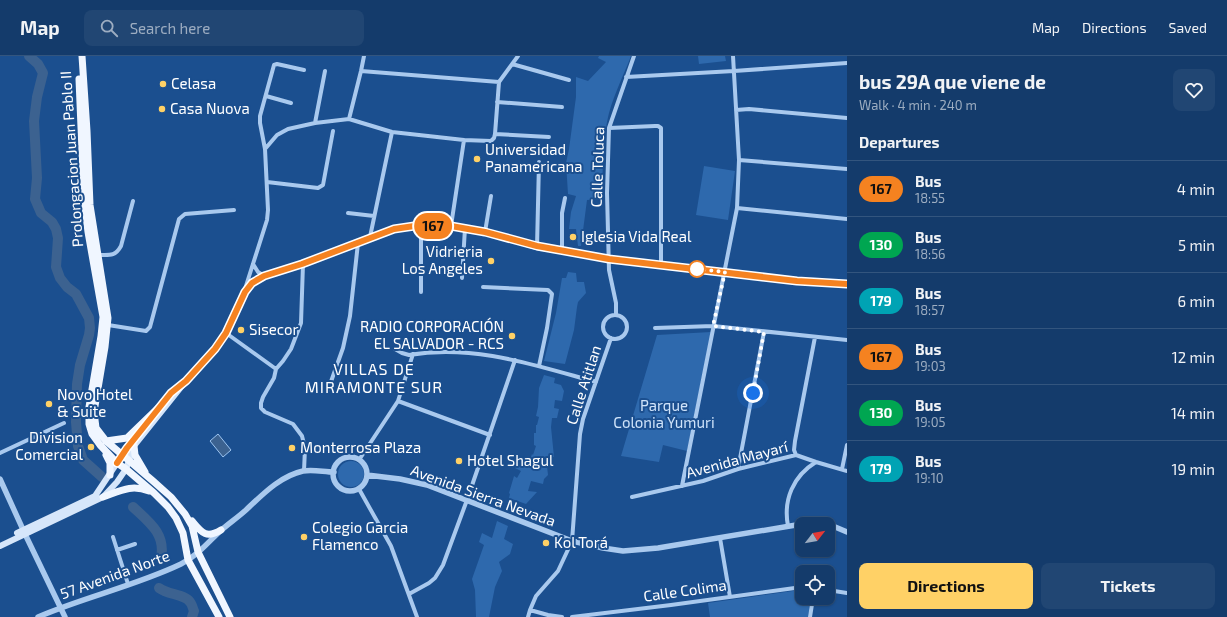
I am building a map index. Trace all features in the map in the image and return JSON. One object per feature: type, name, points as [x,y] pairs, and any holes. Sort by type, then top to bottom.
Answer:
[{"type":"main road","name":"Prolongacion Juan Pablo II","points":[[77,56],[84,199],[88,232],[102,310],[101,336],[91,389],[88,416],[92,434],[122,455],[128,465]]},
{"type":"main road","name":"Prolongacion Juan Pablo II","points":[[82,56],[87,131],[88,188],[108,310],[108,325],[94,412],[96,428],[103,443],[117,463],[128,465]]},
{"type":"main road","points":[[103,497],[117,482],[128,465],[134,446],[186,381],[215,349],[226,333],[245,292],[252,283],[264,276],[302,264],[394,229],[421,225],[451,226],[485,232],[537,246],[609,259],[797,281],[847,284]]},
{"type":"main road","points":[[0,546],[24,532],[95,496],[122,455],[157,410],[171,393],[186,381]]},
{"type":"main road","points":[[110,475],[110,463],[103,443],[127,438],[157,410]]},
{"type":"main road","points":[[134,446],[135,455],[153,481],[202,532],[207,535],[214,534],[221,530]]},
{"type":"main road","points":[[128,465],[153,481]]},
{"type":"main road","points":[[128,465],[168,507],[180,525],[186,543],[188,560],[219,617]]},
{"type":"main road","points":[[0,541],[103,497],[130,488],[142,488],[154,493]]},
{"type":"main road","points":[[185,514],[192,526],[198,552],[230,617]]},
{"type":"street","points":[[349,119],[364,56]]},
{"type":"street","points":[[495,136],[499,82],[518,56]]},
{"type":"street","name":"Calle Toluca","points":[[616,315],[616,302],[609,270],[607,193],[609,128],[634,56]]},
{"type":"street","points":[[682,486],[737,208],[739,160],[733,56]]},
{"type":"street","points":[[626,77],[847,63]]},
{"type":"street","points":[[245,292],[267,220],[268,210],[265,149],[259,120],[274,65],[277,64],[304,70]]},
{"type":"street","points":[[512,64],[569,80]]},
{"type":"street","points":[[315,123],[325,71]]},
{"type":"street","points":[[361,71],[499,82]]},
{"type":"street","points":[[266,96],[291,103]]},
{"type":"street","points":[[497,102],[562,107]]},
{"type":"street","points":[[736,110],[749,109],[847,118]]},
{"type":"street","points":[[265,149],[282,131],[315,123],[349,119],[392,132],[464,140],[491,140],[495,136],[549,137]]},
{"type":"street","points":[[609,128],[655,126],[661,128],[661,265]]},
{"type":"street","points":[[267,182],[318,188],[321,187],[323,185],[333,131]]},
{"type":"street","points":[[370,237],[392,132]]},
{"type":"street","points":[[451,226],[464,140]]},
{"type":"street","points":[[739,160],[847,169]]},
{"type":"street","points":[[537,246],[539,162]]},
{"type":"street","points":[[485,232],[491,196]]},
{"type":"street","points":[[562,251],[562,213],[565,198]]},
{"type":"street","points":[[98,254],[112,255],[118,252],[133,201]]},
{"type":"street","points":[[737,208],[847,219]]},
{"type":"street","points":[[108,325],[146,331],[150,327],[181,216],[186,214],[234,210]]},
{"type":"street","points":[[348,213],[374,216]]},
{"type":"street","points":[[421,225],[422,292]]},
{"type":"street","points":[[462,278],[465,228]]},
{"type":"street","points":[[328,390],[344,348],[350,316],[358,243]]},
{"type":"street","points":[[253,264],[258,272],[264,276]]},
{"type":"street","points":[[302,264],[301,323],[291,349],[276,369],[274,378],[263,397],[261,408],[265,412],[293,424],[297,428],[304,442],[304,471]]},
{"type":"street","points":[[483,287],[550,291],[552,294],[539,366]]},
{"type":"street","points":[[616,315],[620,316],[625,321],[627,328],[626,331],[622,337],[611,338],[604,331],[604,323],[608,317],[616,315]]},
{"type":"street","points":[[655,328],[713,326],[847,340]]},
{"type":"street","points":[[738,469],[764,332]]},
{"type":"street","points":[[226,333],[276,369]]},
{"type":"street","points":[[796,455],[794,448],[815,337]]},
{"type":"street","name":"Calle Atitlan","points":[[528,617],[537,594],[558,571],[572,541],[580,434],[583,419],[611,338]]},
{"type":"street","points":[[395,349],[402,353],[413,354],[469,352],[515,360],[596,382]]},
{"type":"street","points":[[359,460],[398,401],[413,354]]},
{"type":"street","points":[[409,594],[429,583],[443,565],[490,435],[515,360]]},
{"type":"street","points":[[398,401],[490,435]]},
{"type":"street","points":[[0,453],[64,423]]},
{"type":"street","points":[[842,469],[847,446]]},
{"type":"street","name":"Avenida Mayarí","points":[[632,497],[682,486],[738,469],[796,455],[847,471]]},
{"type":"street","points":[[346,458],[355,458],[359,460],[364,465],[367,475],[365,483],[359,489],[350,491],[341,488],[335,481],[334,472],[338,464],[346,458]]},
{"type":"street","points":[[788,526],[787,506],[791,491],[802,473],[816,462]]},
{"type":"street","points":[[198,552],[271,486],[304,471],[334,472]]},
{"type":"street","name":"Avenida Sierra Nevada","points":[[367,475],[413,482],[467,500],[572,541],[603,548],[628,551],[658,548],[795,525]]},
{"type":"street","points":[[0,478],[65,617]]},
{"type":"street","points":[[359,489],[391,546],[417,617]]},
{"type":"street","name":"Avenida Sierra Nevada","points":[[835,527],[847,532]]},
{"type":"street","points":[[113,537],[128,584]]},
{"type":"street","points":[[720,538],[730,597]]},
{"type":"street","points":[[117,550],[134,544]]},
{"type":"street","name":"57 Avenida Norte","points":[[38,617],[60,607],[151,576],[188,560],[198,552]]},
{"type":"street","name":"Calle Colima","points":[[572,617],[671,605],[795,587]]},
{"type":"street","points":[[835,591],[847,593]]},
{"type":"street","points":[[810,617],[812,605]]},
{"type":"street","points":[[530,610],[562,617]]},
{"type":"green space","points":[[599,56],[631,56],[614,97],[607,122],[603,151],[602,199],[587,200],[581,246],[578,246],[576,229],[569,229],[571,212],[576,196],[568,194],[566,163],[576,97],[576,77],[588,81],[606,62],[598,58]]},
{"type":"green space","points":[[698,56],[725,56],[726,61],[699,64]]},
{"type":"green space","points":[[704,166],[735,171],[728,220],[696,215]]},
{"type":"green space","points":[[568,272],[576,273],[577,282],[584,282],[586,293],[578,302],[574,330],[565,364],[544,361],[556,313],[562,278],[566,278]]},
{"type":"green space","name":"Parque Colonia Yumuri","points":[[711,332],[687,451],[663,445],[659,462],[621,456],[657,335]]},
{"type":"green space","points":[[544,375],[555,378],[554,383],[561,385],[564,391],[562,401],[555,400],[554,408],[559,409],[557,418],[552,418],[551,427],[554,457],[549,457],[549,465],[547,466],[548,475],[544,479],[543,484],[531,481],[528,491],[537,492],[526,504],[509,498],[509,493],[514,476],[517,478],[521,471],[515,468],[518,459],[529,463],[536,446],[534,445],[534,433],[536,433],[536,425],[539,417],[536,416],[539,388]]},
{"type":"green space","points":[[351,461],[360,465],[364,474],[360,483],[351,487],[342,483],[338,474],[342,465]]},
{"type":"green space","points":[[497,521],[508,526],[504,539],[513,544],[510,554],[499,562],[502,571],[495,587],[489,617],[476,617],[475,590],[472,579],[484,545],[479,542],[482,533],[492,538]]},
{"type":"green space","points":[[795,591],[795,605],[810,605],[808,617],[710,617],[708,603]]},
{"type":"shaded area","points":[[218,434],[231,450],[223,457],[210,441]]},
{"type":"waterway","points":[[29,56],[38,64],[43,73],[37,97],[34,121],[37,178],[35,199],[41,213],[52,222],[56,229],[58,238],[56,267],[60,278],[67,287],[76,294],[89,318],[89,335],[80,365],[77,384],[76,422],[78,446],[83,460],[102,477]]},
{"type":"waterway","points":[[133,507],[150,523],[159,535],[162,550],[161,558]]},
{"type":"waterway","points":[[159,588],[188,599],[194,611],[192,617]]},
{"type":"bus line","name":"167","points":[[117,463],[127,448],[171,393],[186,381],[215,349],[226,333],[245,292],[252,283],[264,276],[302,264],[370,237],[402,227],[421,225],[451,226],[485,232],[537,246],[609,259],[797,281],[847,284]]},
{"type":"place","name":"Celasa","points":[[163,84]]},
{"type":"place","name":"Casa Nuova","points":[[162,109]]},
{"type":"place","name":"Universidad Panamericana","points":[[477,159]]},
{"type":"place","name":"Iglesia Vida Real","points":[[573,237]]},
{"type":"place","name":"Vidrieria Los Angeles","points":[[491,261]]},
{"type":"place","name":"Sisecor","points":[[241,330]]},
{"type":"place","name":"RADIO CORPORACIÓN EL SALVADOR - RCS","points":[[512,336]]},
{"type":"place","name":"Novo Hotel & Suite","points":[[49,404]]},
{"type":"place","name":"Division Comercial","points":[[91,447]]},
{"type":"place","name":"Monterrosa Plaza","points":[[292,448]]},
{"type":"place","name":"Hotel Shagul","points":[[459,461]]},
{"type":"place","name":"Colegio Garcia Flamenco","points":[[304,537]]},
{"type":"place","name":"Kol Torá","points":[[546,543]]},
{"type":"district","name":"VILLAS DE MIRAMONTE SUR","points":[[374,378]]},
{"type":"route","points":[[697,269],[725,272],[713,326],[764,332],[753,393]]}]
